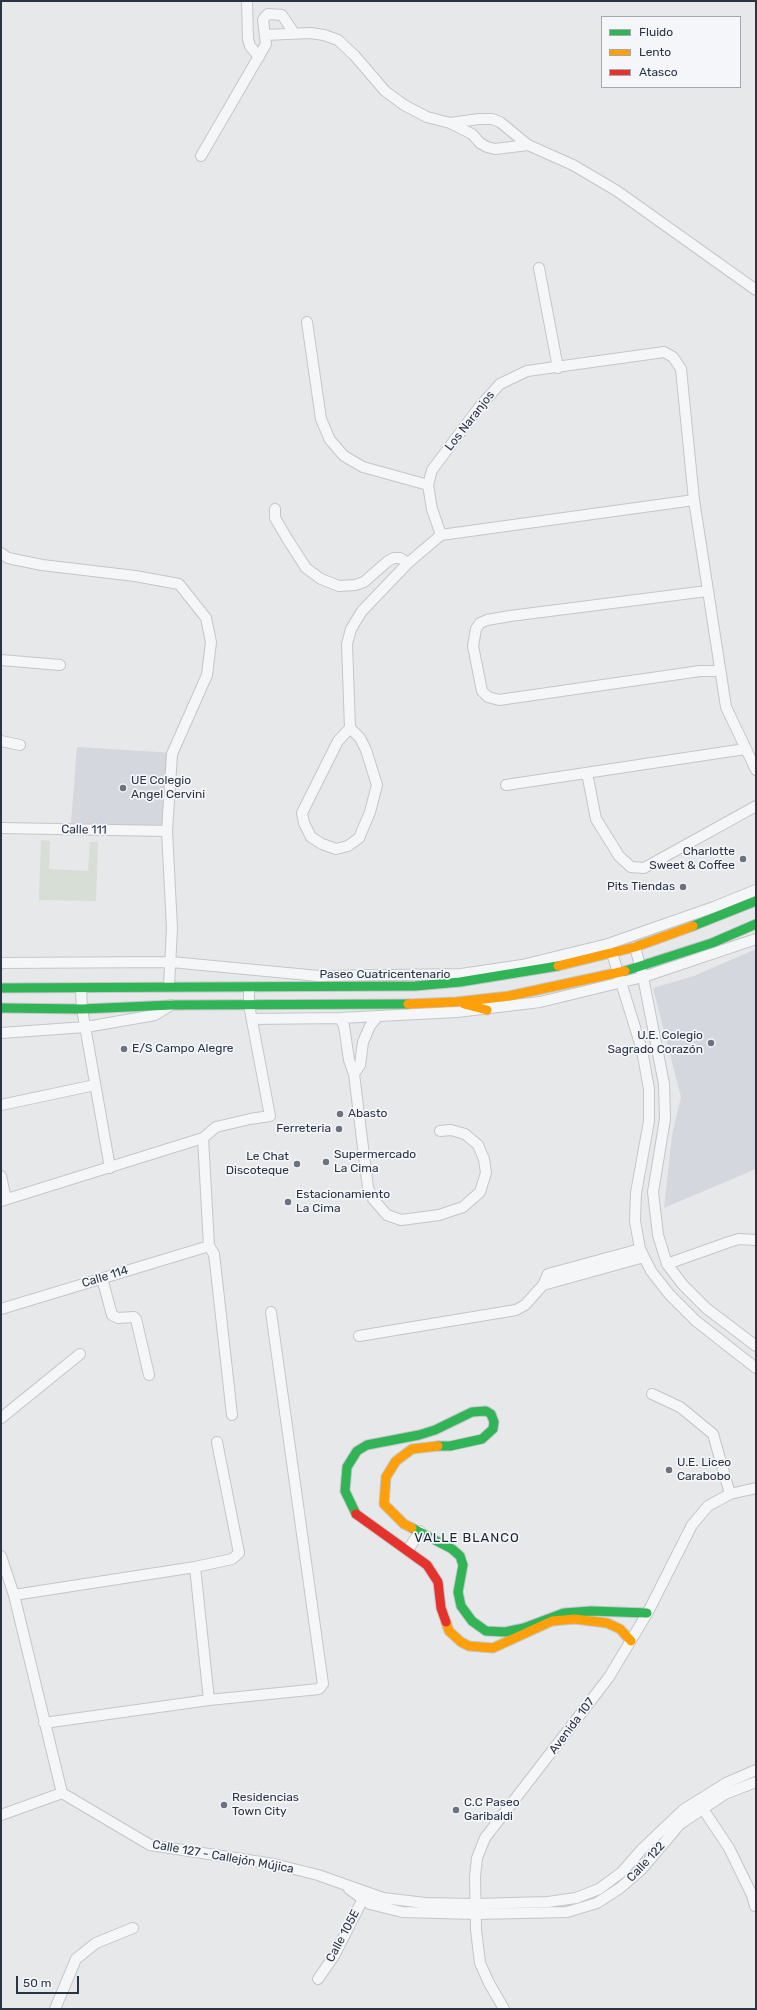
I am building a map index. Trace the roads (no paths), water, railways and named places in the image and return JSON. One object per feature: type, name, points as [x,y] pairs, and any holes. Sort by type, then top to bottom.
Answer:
[{"type":"street","points":[[247,1],[248,38],[250,46],[259,57]]},
{"type":"street","points":[[201,156],[266,44],[264,20],[268,14],[282,15],[294,33]]},
{"type":"street","points":[[265,35],[294,33],[324,35],[338,40],[355,56],[385,91],[427,117],[450,123],[472,134],[480,143],[495,149],[528,145]]},
{"type":"street","points":[[450,123],[492,119],[500,122],[528,145],[573,165],[617,191],[756,290]]},
{"type":"street","points":[[472,134],[475,125],[479,120]]},
{"type":"street","points":[[539,268],[558,368]]},
{"type":"street","points":[[308,322],[321,419],[330,440],[344,456],[363,467],[428,485]]},
{"type":"street","name":"Los Naranjos","points":[[441,535],[432,509],[428,485],[432,470],[480,406],[500,384],[527,371],[558,368],[664,352],[673,357],[681,369],[694,500]]},
{"type":"street","points":[[350,728],[338,741],[302,813],[304,823],[311,837],[322,844],[336,849],[348,846],[358,838],[370,812],[377,785],[366,750],[360,738],[350,728],[347,644],[351,629],[362,611],[408,563],[441,535],[694,500],[719,671],[726,707],[744,749],[756,770]]},
{"type":"street","points":[[274,509],[275,518],[306,568],[321,579],[339,586],[355,585],[364,582],[388,561],[394,558],[400,558],[408,563]]},
{"type":"street","points":[[1,553],[8,558],[42,565],[135,576],[179,584],[206,618],[211,642],[207,675],[172,754],[168,832],[171,962],[169,986]]},
{"type":"street","points":[[708,591],[487,620],[480,623],[476,629],[473,646],[482,691],[488,696],[499,700],[700,671],[719,671]]},
{"type":"street","points":[[1,660],[60,665]]},
{"type":"street","points":[[1,741],[20,745]]},
{"type":"street","points":[[506,785],[744,749]]},
{"type":"street","points":[[587,773],[596,819],[619,856],[631,867],[644,868],[756,806]]},
{"type":"street","name":"Calle 111","points":[[1,828],[168,832]]},
{"type":"street","name":"Paseo Cuatricentenario","points":[[1,988],[81,989],[169,986],[248,988],[415,986],[474,980],[552,968],[656,928],[714,908],[756,890]]},
{"type":"street","name":"Paseo Cuatricentenario","points":[[1,963],[171,962],[319,976],[461,974],[581,956],[612,953],[635,947],[669,935],[756,901]]},
{"type":"street","points":[[1,1008],[82,1009],[172,1005],[427,1004],[456,1002],[509,996],[619,973],[712,943],[756,924]]},
{"type":"street","points":[[656,928],[669,935]]},
{"type":"street","points":[[252,1019],[340,1018],[487,1010],[540,1002],[643,977],[756,939]]},
{"type":"street","points":[[635,947],[643,977],[664,1084],[665,1119],[653,1192],[658,1235],[667,1264],[683,1285],[706,1308],[756,1346]]},
{"type":"street","points":[[612,953],[642,1050],[650,1089],[649,1121],[636,1193],[635,1221],[642,1253],[651,1271],[669,1294],[696,1321],[756,1368]]},
{"type":"street","points":[[461,974],[474,980]]},
{"type":"street","points":[[1,1176],[4,1200],[203,1138],[216,1127],[270,1116],[249,1005],[248,988]]},
{"type":"street","points":[[81,989],[82,1009],[110,1168]]},
{"type":"street","points":[[456,1002],[487,1010]]},
{"type":"street","points":[[1,1032],[86,1026],[155,1016],[172,1005]]},
{"type":"street","points":[[354,1074],[360,1065],[363,1042],[370,1026],[378,1016]]},
{"type":"street","points":[[340,1018],[344,1026],[349,1060],[354,1074],[368,1188],[373,1199],[387,1215],[401,1220],[438,1215],[463,1207],[480,1192],[486,1173],[484,1159],[478,1145],[465,1134],[451,1130],[440,1131]]},
{"type":"street","points":[[1,1105],[95,1085]]},
{"type":"street","points":[[203,1138],[209,1246],[214,1254],[216,1262],[232,1415]]},
{"type":"street","points":[[667,1264],[734,1240],[756,1240]]},
{"type":"street","name":"Calle 114","points":[[1,1309],[209,1246]]},
{"type":"street","points":[[359,1336],[516,1310],[525,1305],[543,1285],[548,1274],[554,1271],[642,1253]]},
{"type":"street","points":[[102,1278],[112,1315],[118,1318],[134,1317],[136,1319],[149,1375]]},
{"type":"street","points":[[44,1723],[210,1700],[319,1689],[322,1684],[271,1312]]},
{"type":"street","points":[[1,1418],[80,1354]]},
{"type":"street","points":[[652,1394],[680,1407],[713,1434],[730,1494]]},
{"type":"street","points":[[631,1641],[620,1629],[609,1624],[575,1619],[552,1621],[530,1630],[507,1643],[493,1648],[469,1646],[461,1642],[449,1631],[441,1608],[438,1582],[427,1565],[408,1550],[361,1519],[354,1512],[345,1491],[348,1467],[352,1457],[357,1451],[367,1445],[420,1435],[435,1430],[472,1412],[486,1411],[491,1414],[494,1422],[493,1429],[482,1439],[450,1446],[429,1446],[412,1449],[396,1461],[386,1477],[384,1504],[404,1524],[452,1549],[460,1556],[463,1565],[458,1592],[461,1606],[472,1621],[486,1631],[505,1632],[524,1628],[564,1612],[592,1611],[647,1614]]},
{"type":"street","points":[[14,1595],[195,1567],[232,1559],[239,1553],[217,1442]]},
{"type":"street","name":"Avenida 107","points":[[502,2005],[480,1963],[475,1909],[475,1877],[477,1858],[485,1838],[609,1677],[647,1614],[692,1525],[708,1506],[730,1494],[756,1488]]},
{"type":"street","points":[[408,1550],[420,1531]]},
{"type":"street","points":[[1,1556],[14,1595],[62,1793],[1,1815]]},
{"type":"street","points":[[195,1567],[210,1700]]},
{"type":"street","points":[[609,1624],[612,1613]]},
{"type":"street","points":[[482,1648],[486,1631]]},
{"type":"street","name":"Calle 122","points":[[475,1909],[576,1898],[599,1890],[622,1872],[642,1849],[683,1810],[726,1783],[756,1770]]},
{"type":"street","name":"Calle 122","points":[[475,1909],[567,1912],[597,1903],[620,1888],[641,1870],[680,1824],[725,1794],[756,1782]]},
{"type":"street","name":"Calle 127 - Callejón Mújica","points":[[62,1793],[150,1845],[274,1864],[318,1875],[342,1883],[365,1896],[475,1909]]},
{"type":"street","points":[[703,1809],[729,1848],[752,1895],[755,1906]]},
{"type":"street","name":"Calle 105E","points":[[318,1979],[334,1956],[365,1896]]},
{"type":"street","points":[[55,2009],[76,1959],[96,1943],[134,1928]]},
{"type":"place","name":"UE Colegio Angel Cervini","points":[[123,788]]},
{"type":"place","name":"Charlotte Sweet & Coffee","points":[[743,859]]},
{"type":"place","name":"Pits Tiendas","points":[[683,887]]},
{"type":"place","name":"U.E. Colegio Sagrado Corazón","points":[[711,1043]]},
{"type":"place","name":"E/S Campo Alegre","points":[[124,1049]]},
{"type":"place","name":"Abasto","points":[[340,1114]]},
{"type":"place","name":"Ferreteria","points":[[339,1129]]},
{"type":"place","name":"Supermercado La Cima","points":[[326,1162]]},
{"type":"place","name":"Le Chat Discoteque","points":[[297,1164]]},
{"type":"place","name":"Estacionamiento La Cima","points":[[288,1202]]},
{"type":"place","name":"U.E. Liceo Carabobo","points":[[669,1470]]},
{"type":"place","name":"Residencias Town City","points":[[224,1805]]},
{"type":"place","name":"C.C Paseo Garibaldi","points":[[456,1810]]},
{"type":"district","name":"VALLE BLANCO","points":[[467,1538]]}]
